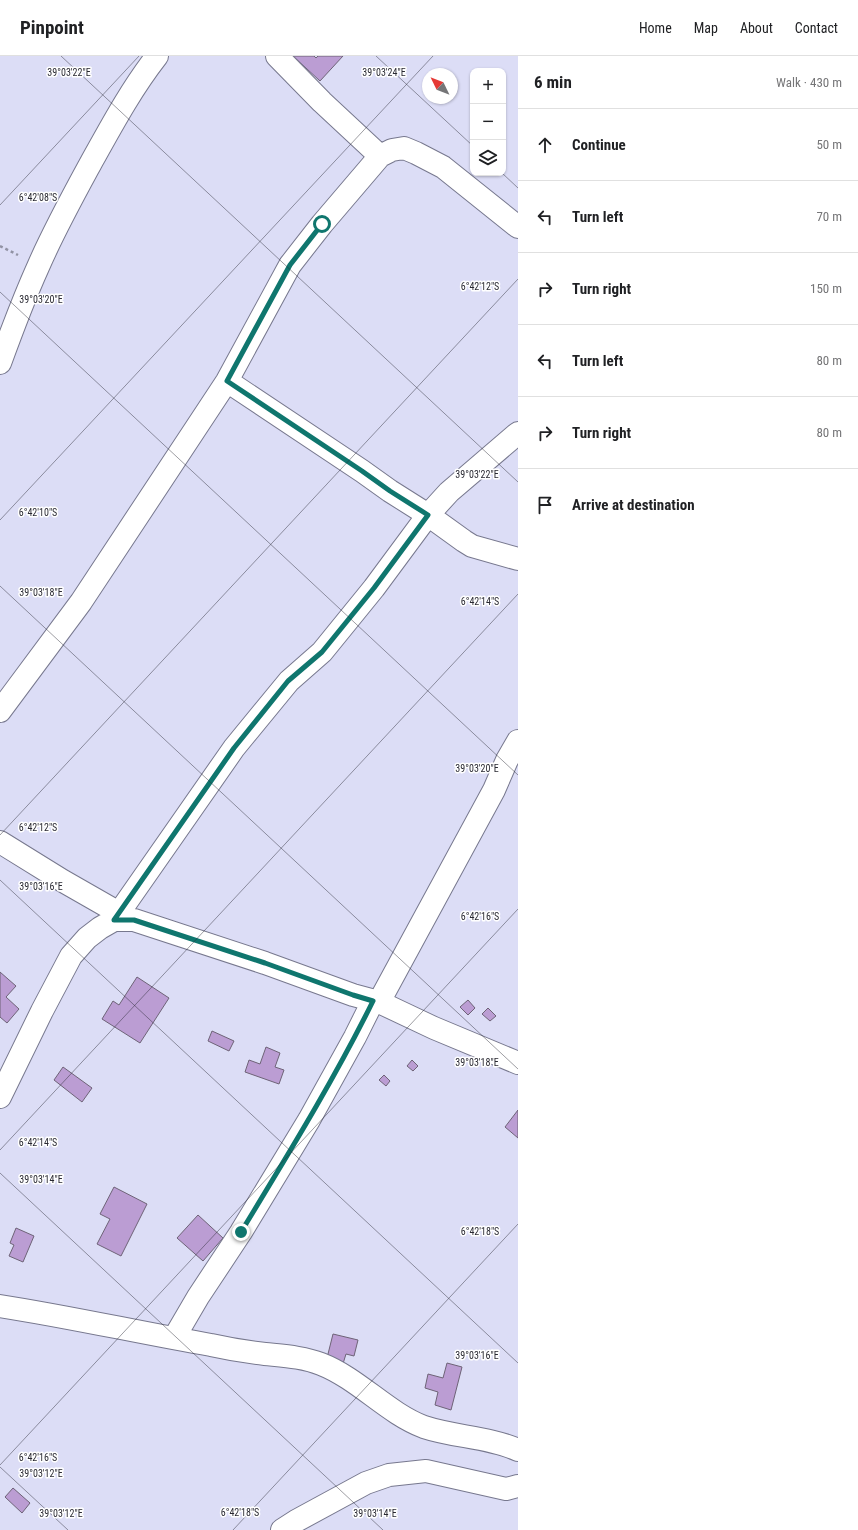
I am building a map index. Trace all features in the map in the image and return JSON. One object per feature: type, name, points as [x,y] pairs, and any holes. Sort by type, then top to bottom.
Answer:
[{"type":"street","points":[[0,362],[38,265],[71,200],[139,79],[157,56]]},
{"type":"street","points":[[277,56],[322,102],[380,156]]},
{"type":"street","points":[[0,711],[81,602],[227,381],[290,265],[322,224],[380,156],[392,150],[404,148],[416,153],[443,167],[518,227]]},
{"type":"street","points":[[227,381],[472,546],[518,559]]},
{"type":"street","points":[[0,1096],[42,1010],[71,956],[87,938],[117,916],[234,748],[288,681],[322,652],[374,588],[428,515],[449,492],[518,433]]},
{"type":"street","points":[[174,1338],[309,1120],[494,790],[507,760],[518,741]]},
{"type":"street","points":[[0,842],[117,916],[134,920],[265,963],[353,995],[376,1001],[518,1064]]},
{"type":"street","points":[[0,1306],[49,1313],[85,1322],[248,1351],[304,1358],[322,1364],[350,1379],[407,1420],[425,1427],[518,1450]]},
{"type":"street","points":[[282,1530],[296,1520],[366,1483],[389,1475],[426,1471],[506,1489],[518,1486]]},
{"type":"building","points":[[293,56],[314,56],[316,58],[318,56],[343,56],[320,81]]},
{"type":"building","points":[[0,972],[16,986],[6,997],[19,1009],[7,1023],[0,1017]]},
{"type":"building","points":[[137,977],[169,998],[140,1043],[102,1019],[113,1001],[119,1005]]},
{"type":"building","points":[[468,1000],[475,1008],[468,1015],[460,1007]]},
{"type":"building","points":[[488,1008],[496,1016],[490,1021],[482,1014]]},
{"type":"building","points":[[212,1031],[234,1041],[229,1051],[208,1041]]},
{"type":"building","points":[[266,1047],[280,1053],[275,1067],[284,1070],[279,1084],[245,1072],[249,1060],[260,1064]]},
{"type":"building","points":[[412,1060],[418,1066],[413,1071],[407,1066]]},
{"type":"building","points":[[63,1067],[92,1088],[82,1102],[54,1080]]},
{"type":"building","points":[[384,1075],[390,1081],[386,1086],[379,1080]]},
{"type":"building","points":[[518,1110],[518,1138],[505,1127]]},
{"type":"building","points":[[114,1187],[147,1204],[121,1256],[97,1244],[110,1219],[100,1214]]},
{"type":"building","points":[[198,1215],[223,1238],[203,1261],[177,1238]]},
{"type":"building","points":[[16,1228],[34,1236],[23,1262],[9,1256],[14,1245],[10,1243]]},
{"type":"building","points":[[333,1334],[358,1340],[354,1356],[346,1354],[342,1367],[326,1362]]},
{"type":"building","points":[[447,1363],[462,1367],[451,1410],[435,1405],[438,1392],[425,1388],[428,1374],[443,1378]]},
{"type":"building","points":[[13,1488],[30,1503],[22,1513],[5,1497]]},
{"type":"route","points":[[241,1232],[309,1120],[373,1001],[265,963],[134,920],[114,920],[234,748],[288,681],[322,652],[374,588],[428,515],[227,381],[290,265],[322,224]]}]
